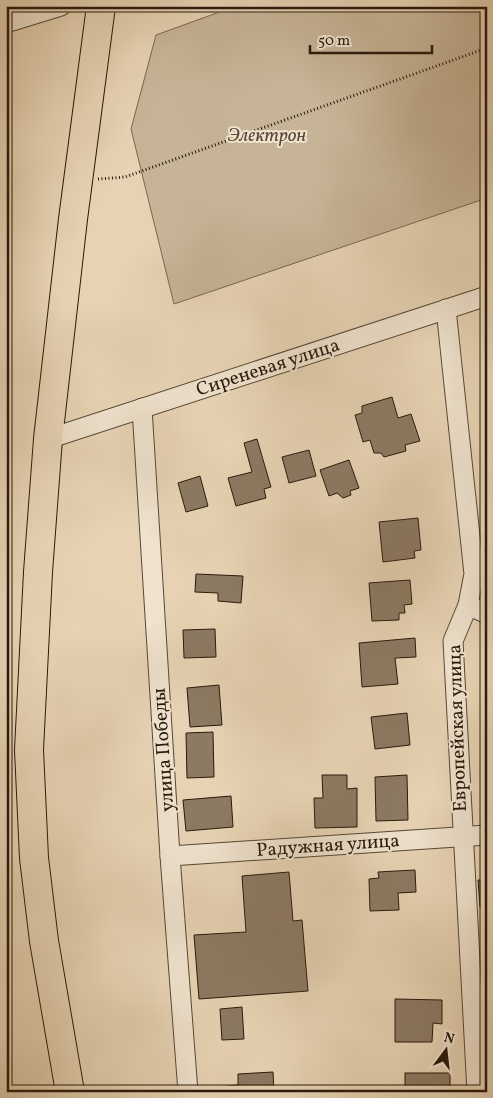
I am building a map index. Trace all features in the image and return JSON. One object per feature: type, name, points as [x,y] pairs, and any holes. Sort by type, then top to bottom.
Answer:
[{"type":"main road","points":[[70,1092],[44,941],[34,858],[29,750],[38,572],[48,439],[78,181],[101,6]]},
{"type":"street","points":[[6,23],[61,6]]},
{"type":"street","name":"Сиреневая улица","points":[[48,439],[487,296]]},
{"type":"street","name":"Европейская улица","points":[[446,309],[474,574],[468,605],[453,640],[462,837],[481,1039],[477,1092]]},
{"type":"street","name":"улица Победы","points":[[142,408],[170,856],[188,1092]]},
{"type":"street","points":[[468,605],[487,614]]},
{"type":"street","name":"Радужная улица","points":[[170,856],[487,835]]},
{"type":"path","points":[[78,181],[125,177],[487,48]]},
{"type":"green space","name":"Электрон","points":[[236,6],[487,6],[487,198],[174,304],[131,129],[156,35]]},
{"type":"building","points":[[487,383],[487,403],[481,385]]},
{"type":"building","points":[[392,397],[398,418],[411,414],[420,441],[405,445],[406,451],[384,457],[381,453],[374,453],[370,440],[363,442],[355,415],[362,413],[362,406]]},
{"type":"building","points":[[257,439],[271,487],[264,489],[266,498],[236,506],[228,478],[252,472],[244,443]]},
{"type":"building","points":[[309,450],[316,476],[289,483],[282,457]]},
{"type":"building","points":[[349,460],[359,488],[350,491],[351,495],[343,498],[337,493],[329,496],[320,470]]},
{"type":"building","points":[[200,476],[208,506],[186,512],[178,483]]},
{"type":"building","points":[[418,518],[421,550],[414,551],[415,558],[383,562],[379,522]]},
{"type":"building","points":[[196,574],[243,576],[241,603],[218,601],[218,593],[195,592]]},
{"type":"building","points":[[410,580],[412,604],[404,605],[405,613],[399,613],[399,620],[372,621],[369,583]]},
{"type":"building","points":[[215,629],[216,657],[184,658],[183,630]]},
{"type":"building","points":[[415,638],[416,657],[395,658],[398,684],[362,687],[359,643]]},
{"type":"building","points":[[219,685],[222,725],[190,727],[187,688]]},
{"type":"building","points":[[407,713],[410,745],[375,749],[371,717]]},
{"type":"building","points":[[213,732],[214,777],[187,778],[186,733]]},
{"type":"building","points":[[322,775],[347,775],[347,789],[357,788],[357,827],[315,828],[314,798],[323,798]]},
{"type":"building","points":[[407,775],[408,820],[376,821],[375,777]]},
{"type":"building","points":[[231,796],[233,827],[186,831],[183,800]]},
{"type":"building","points":[[415,870],[416,892],[398,893],[399,910],[370,911],[369,879],[379,878],[378,872]]},
{"type":"building","points":[[484,871],[487,872],[487,907],[480,907],[478,880],[485,880]]},
{"type":"building","points":[[289,872],[293,921],[302,920],[308,991],[199,999],[194,935],[246,932],[242,876]]},
{"type":"building","points":[[395,999],[442,1000],[442,1024],[433,1023],[432,1042],[395,1042]]},
{"type":"building","points":[[242,1007],[244,1039],[222,1040],[220,1009]]},
{"type":"building","points":[[273,1072],[274,1092],[226,1092],[226,1086],[238,1085],[238,1074]]},
{"type":"building","points":[[405,1073],[450,1073],[450,1092],[405,1092]]}]
